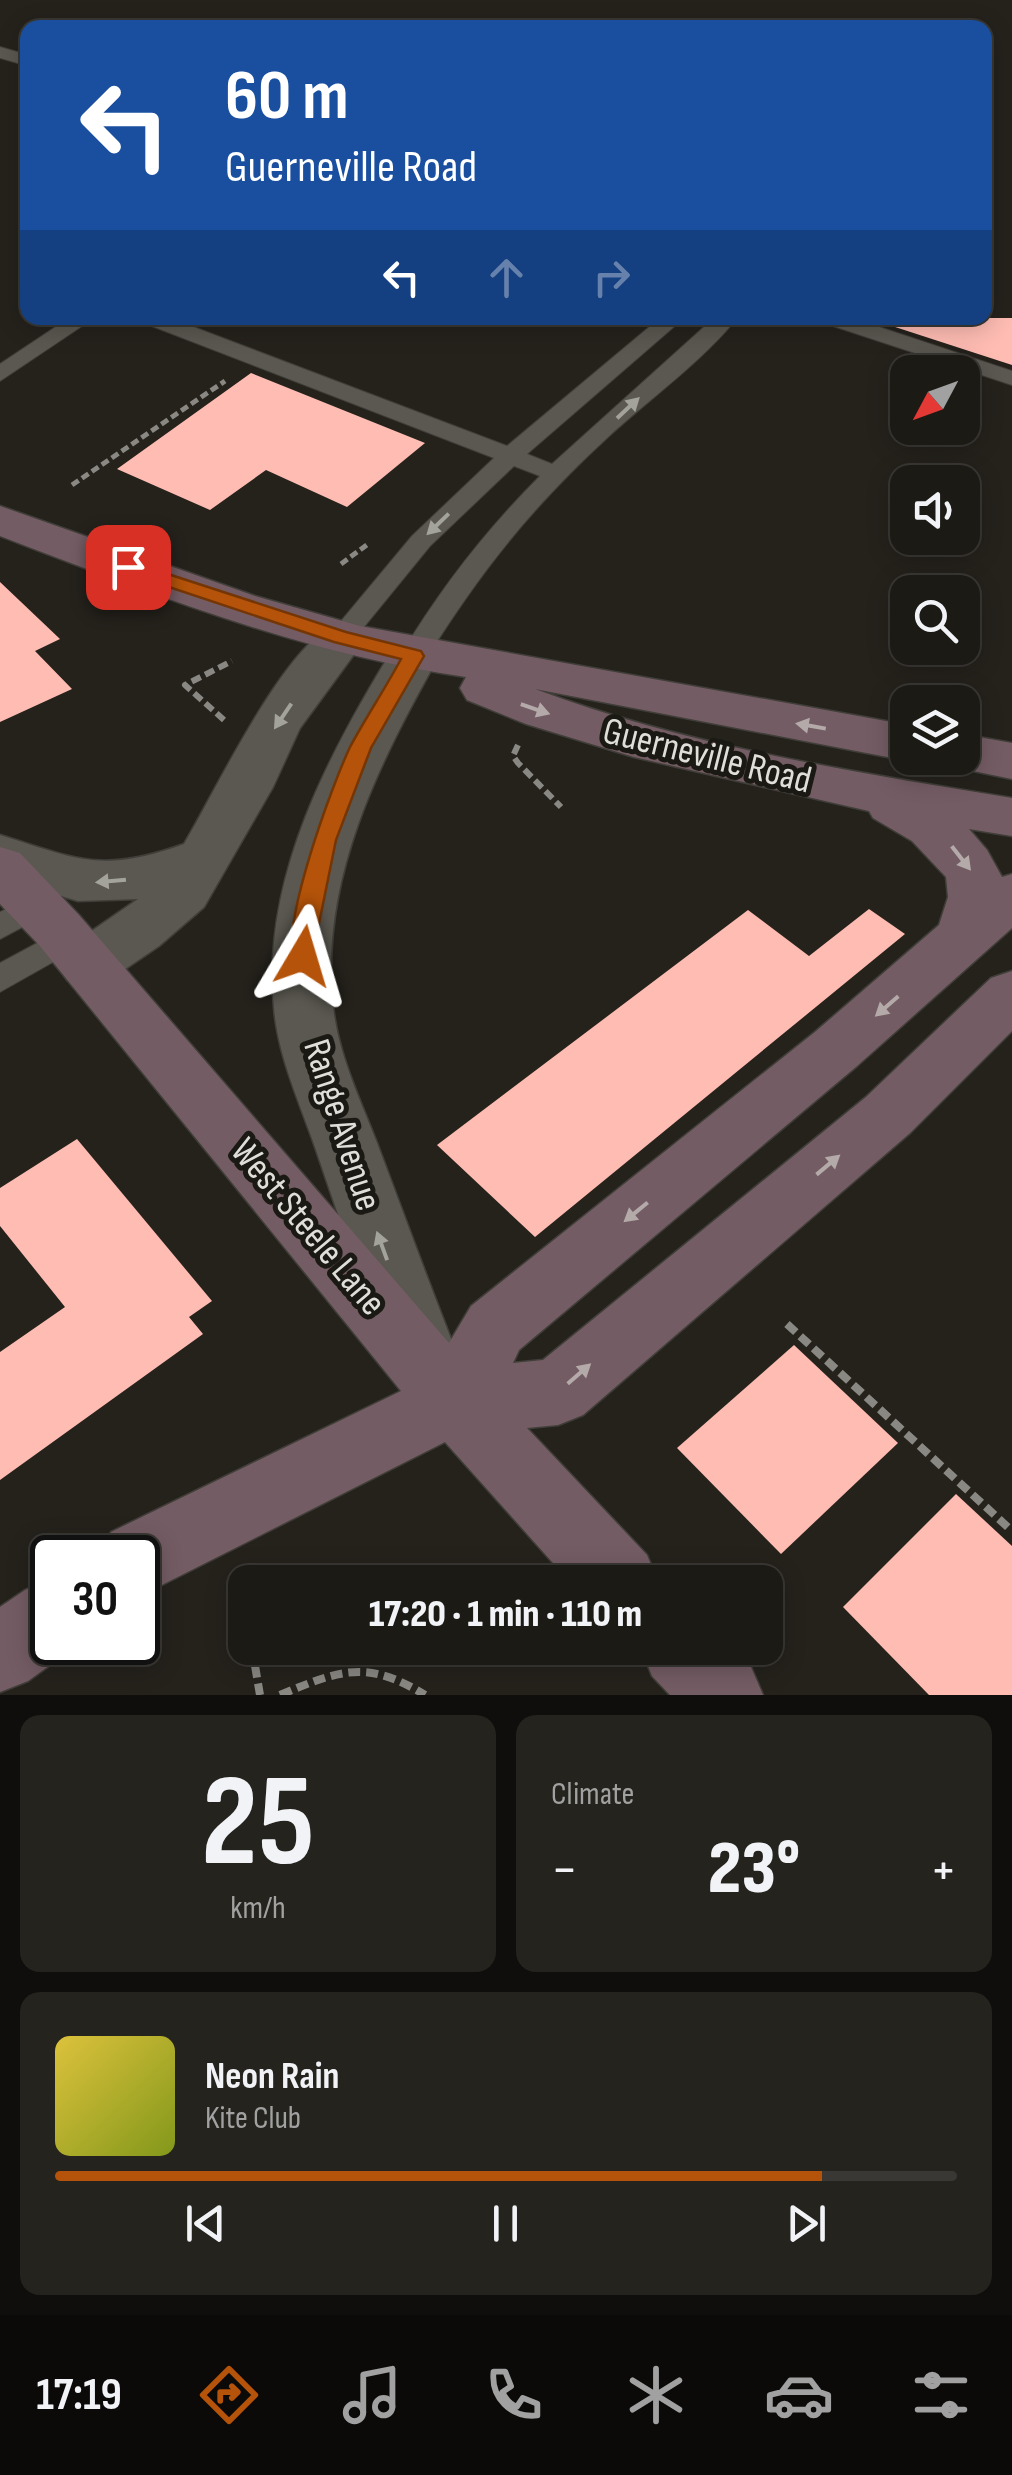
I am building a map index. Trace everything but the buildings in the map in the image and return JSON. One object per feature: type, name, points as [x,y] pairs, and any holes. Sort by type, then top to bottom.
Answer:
[{"type":"street","name":"Guerneville Road","points":[[0,520],[341,638],[414,656],[484,663],[890,740]]},
{"type":"street","points":[[38,921],[140,931],[184,892],[277,722],[341,638]]},
{"type":"street","name":"Guerneville Road","points":[[414,656],[522,705],[612,735],[851,790],[1012,817]]},
{"type":"street","name":"Range Avenue","points":[[414,656],[360,748],[325,840],[303,933],[303,1006],[330,1100],[441,1386]]},
{"type":"street","points":[[980,755],[1012,761]]},
{"type":"street","points":[[851,790],[900,806],[932,828],[968,866],[977,890],[961,942]]},
{"type":"street","points":[[0,855],[76,884],[166,874],[205,858]]},
{"type":"street","points":[[160,1546],[441,1386],[494,1328],[961,942],[1012,895]]},
{"type":"street","name":"West Steele Lane","points":[[38,921],[441,1386],[604,1565]]},
{"type":"street","points":[[441,1386],[558,1392],[888,1114],[1012,994]]},
{"type":"street","points":[[0,1653],[30,1632]]},
{"type":"street","points":[[696,1665],[724,1695]]},
{"type":"lane","points":[[0,374],[73,325]]},
{"type":"lane","points":[[170,325],[556,474]]},
{"type":"lane","points":[[341,638],[421,541],[508,457],[665,325]]},
{"type":"lane","points":[[414,656],[440,605],[526,501],[718,325]]},
{"type":"lane","points":[[853,325],[1012,378]]},
{"type":"lane","points":[[0,980],[38,921]]},
{"type":"path","points":[[72,485],[228,378]]},
{"type":"path","points":[[342,564],[373,540]]},
{"type":"path","points":[[228,724],[186,685],[232,660]]},
{"type":"path","points":[[519,744],[513,756],[517,763],[550,791],[561,807]]},
{"type":"path","points":[[787,1324],[1012,1532]]},
{"type":"path","points":[[255,1665],[260,1695]]},
{"type":"path","points":[[280,1695],[338,1671],[378,1669],[426,1695]]},
{"type":"route","points":[[128,567],[341,638],[414,656],[360,748],[325,840],[303,933],[303,956]]}]
